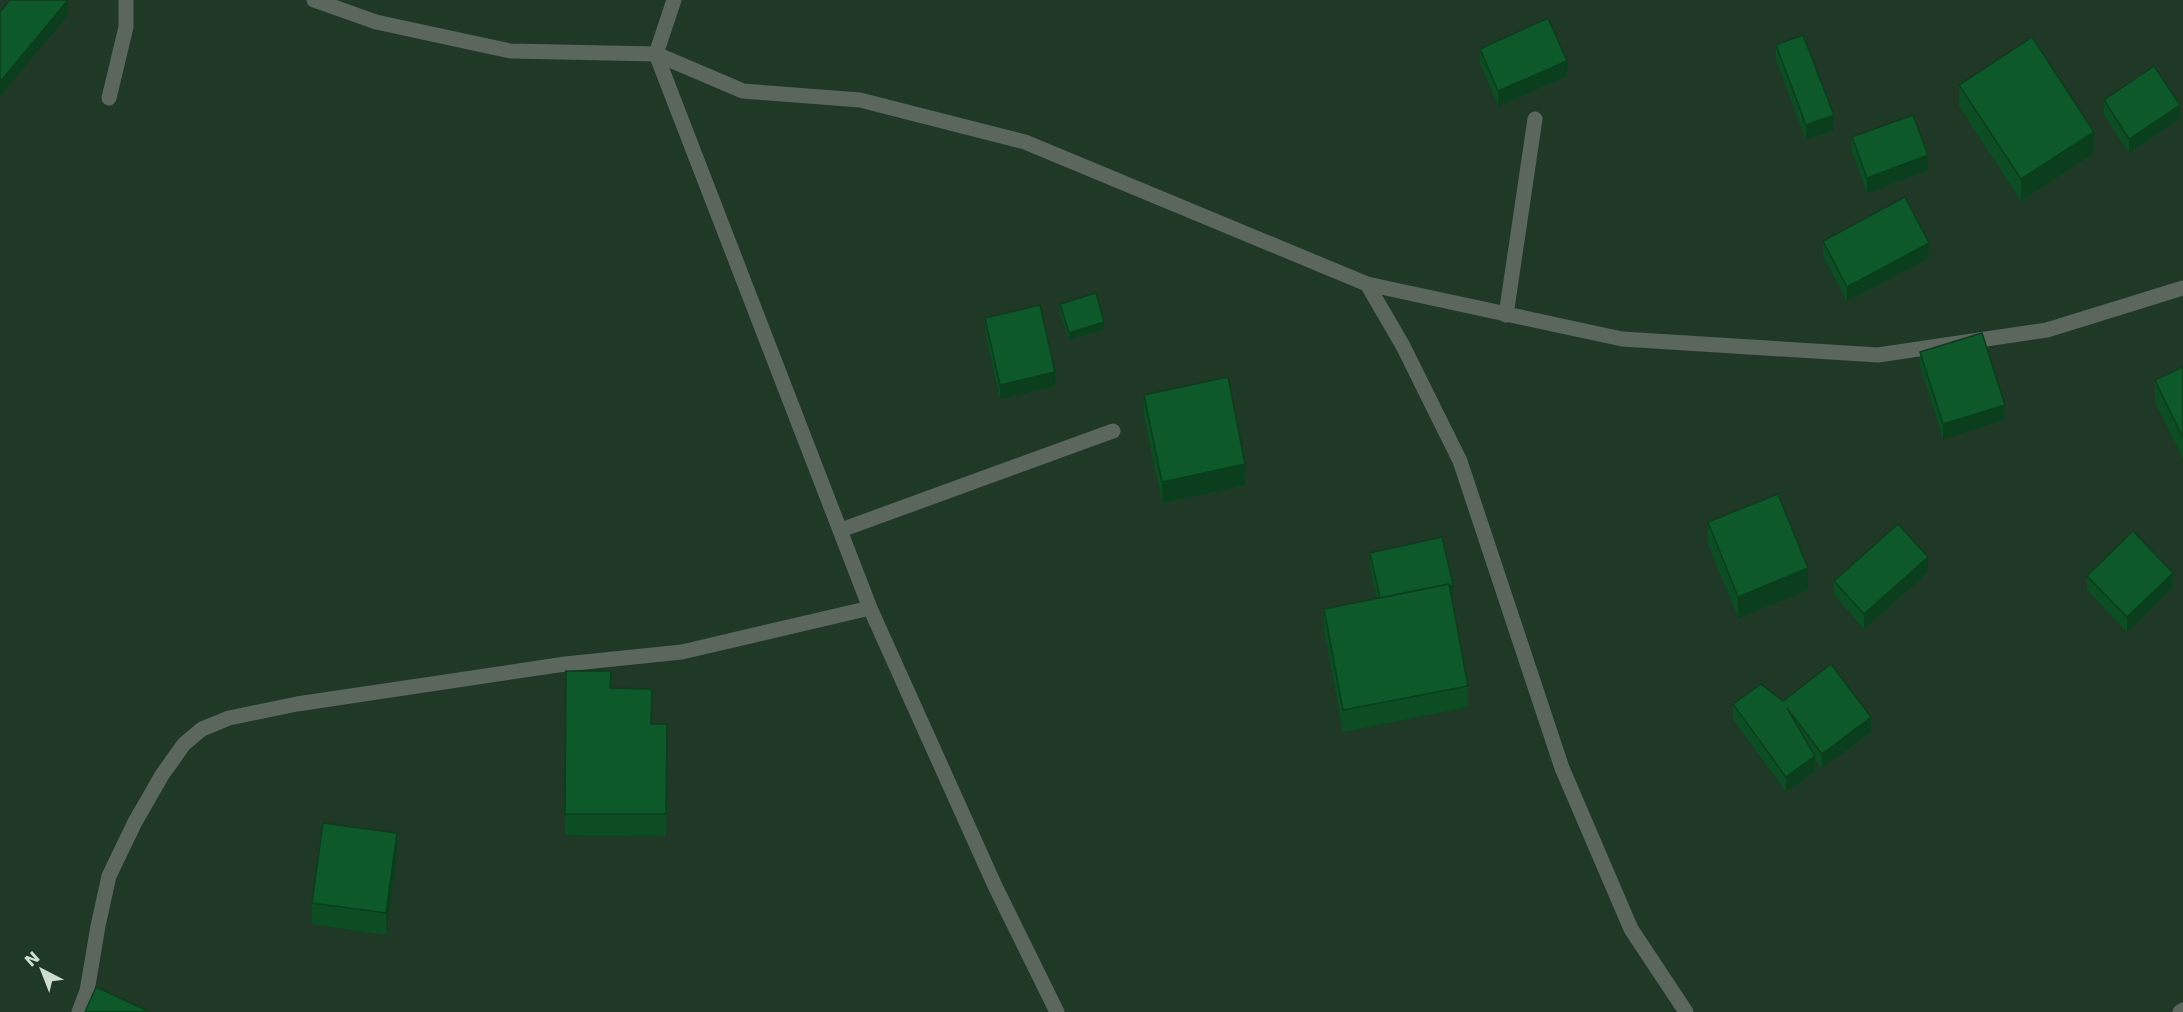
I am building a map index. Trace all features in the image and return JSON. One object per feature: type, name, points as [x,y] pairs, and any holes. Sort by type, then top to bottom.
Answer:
[{"type":"street","points":[[109,98],[126,27],[126,0]]},
{"type":"street","points":[[314,0],[376,22],[510,51],[656,54],[743,91],[860,99],[1025,142],[1367,284],[1622,339],[1878,356],[2047,330],[2183,288]]},
{"type":"street","points":[[674,0],[656,54],[870,608],[995,886],[1057,1012]]},
{"type":"street","points":[[1506,315],[1535,119]]},
{"type":"street","points":[[1367,284],[1403,346],[1460,461],[1562,768],[1631,929],[1686,1012]]},
{"type":"street","points":[[841,530],[1113,430]]},
{"type":"street","points":[[79,1012],[87,991],[109,876],[135,822],[162,775],[184,744],[202,729],[230,718],[297,704],[565,664],[682,652],[870,608]]},
{"type":"building","points":[[10,0],[68,0],[0,82],[0,12]]},
{"type":"building","points":[[1548,18],[1567,61],[1498,91],[1480,49]]},
{"type":"building","points":[[1803,35],[1834,115],[1806,125],[1776,45]]},
{"type":"building","points":[[2032,37],[2094,132],[2021,179],[1959,85]]},
{"type":"building","points":[[2154,66],[2180,105],[2129,139],[2104,100]]},
{"type":"building","points":[[1913,115],[1928,155],[1867,178],[1852,137]]},
{"type":"building","points":[[1905,197],[1929,243],[1847,287],[1823,241]]},
{"type":"building","points":[[1096,293],[1104,322],[1069,333],[1060,304]]},
{"type":"building","points":[[1040,305],[1055,372],[1000,385],[985,318]]},
{"type":"building","points":[[1982,333],[2005,405],[1943,424],[1920,352]]},
{"type":"building","points":[[2183,367],[2183,438],[2155,380]]},
{"type":"building","points":[[1228,377],[1245,464],[1162,482],[1144,395]]},
{"type":"building","points":[[1778,494],[1808,568],[1738,597],[1708,522]]},
{"type":"building","points":[[1898,524],[1928,557],[1864,614],[1834,581]]},
{"type":"building","points":[[2133,531],[2173,573],[2127,617],[2087,576]]},
{"type":"building","points":[[1442,537],[1453,585],[1380,598],[1370,553]]},
{"type":"building","points":[[1449,584],[1468,686],[1343,710],[1324,609]]},
{"type":"building","points":[[1831,664],[1871,717],[1822,754],[1787,708],[1815,756],[1786,777],[1733,704],[1761,684],[1783,701]]},
{"type":"building","points":[[566,671],[611,671],[610,688],[652,689],[651,724],[667,724],[666,814],[565,814]]},
{"type":"building","points":[[323,823],[397,833],[386,913],[312,903]]},
{"type":"building","points":[[96,987],[150,1012],[85,1012]]}]
